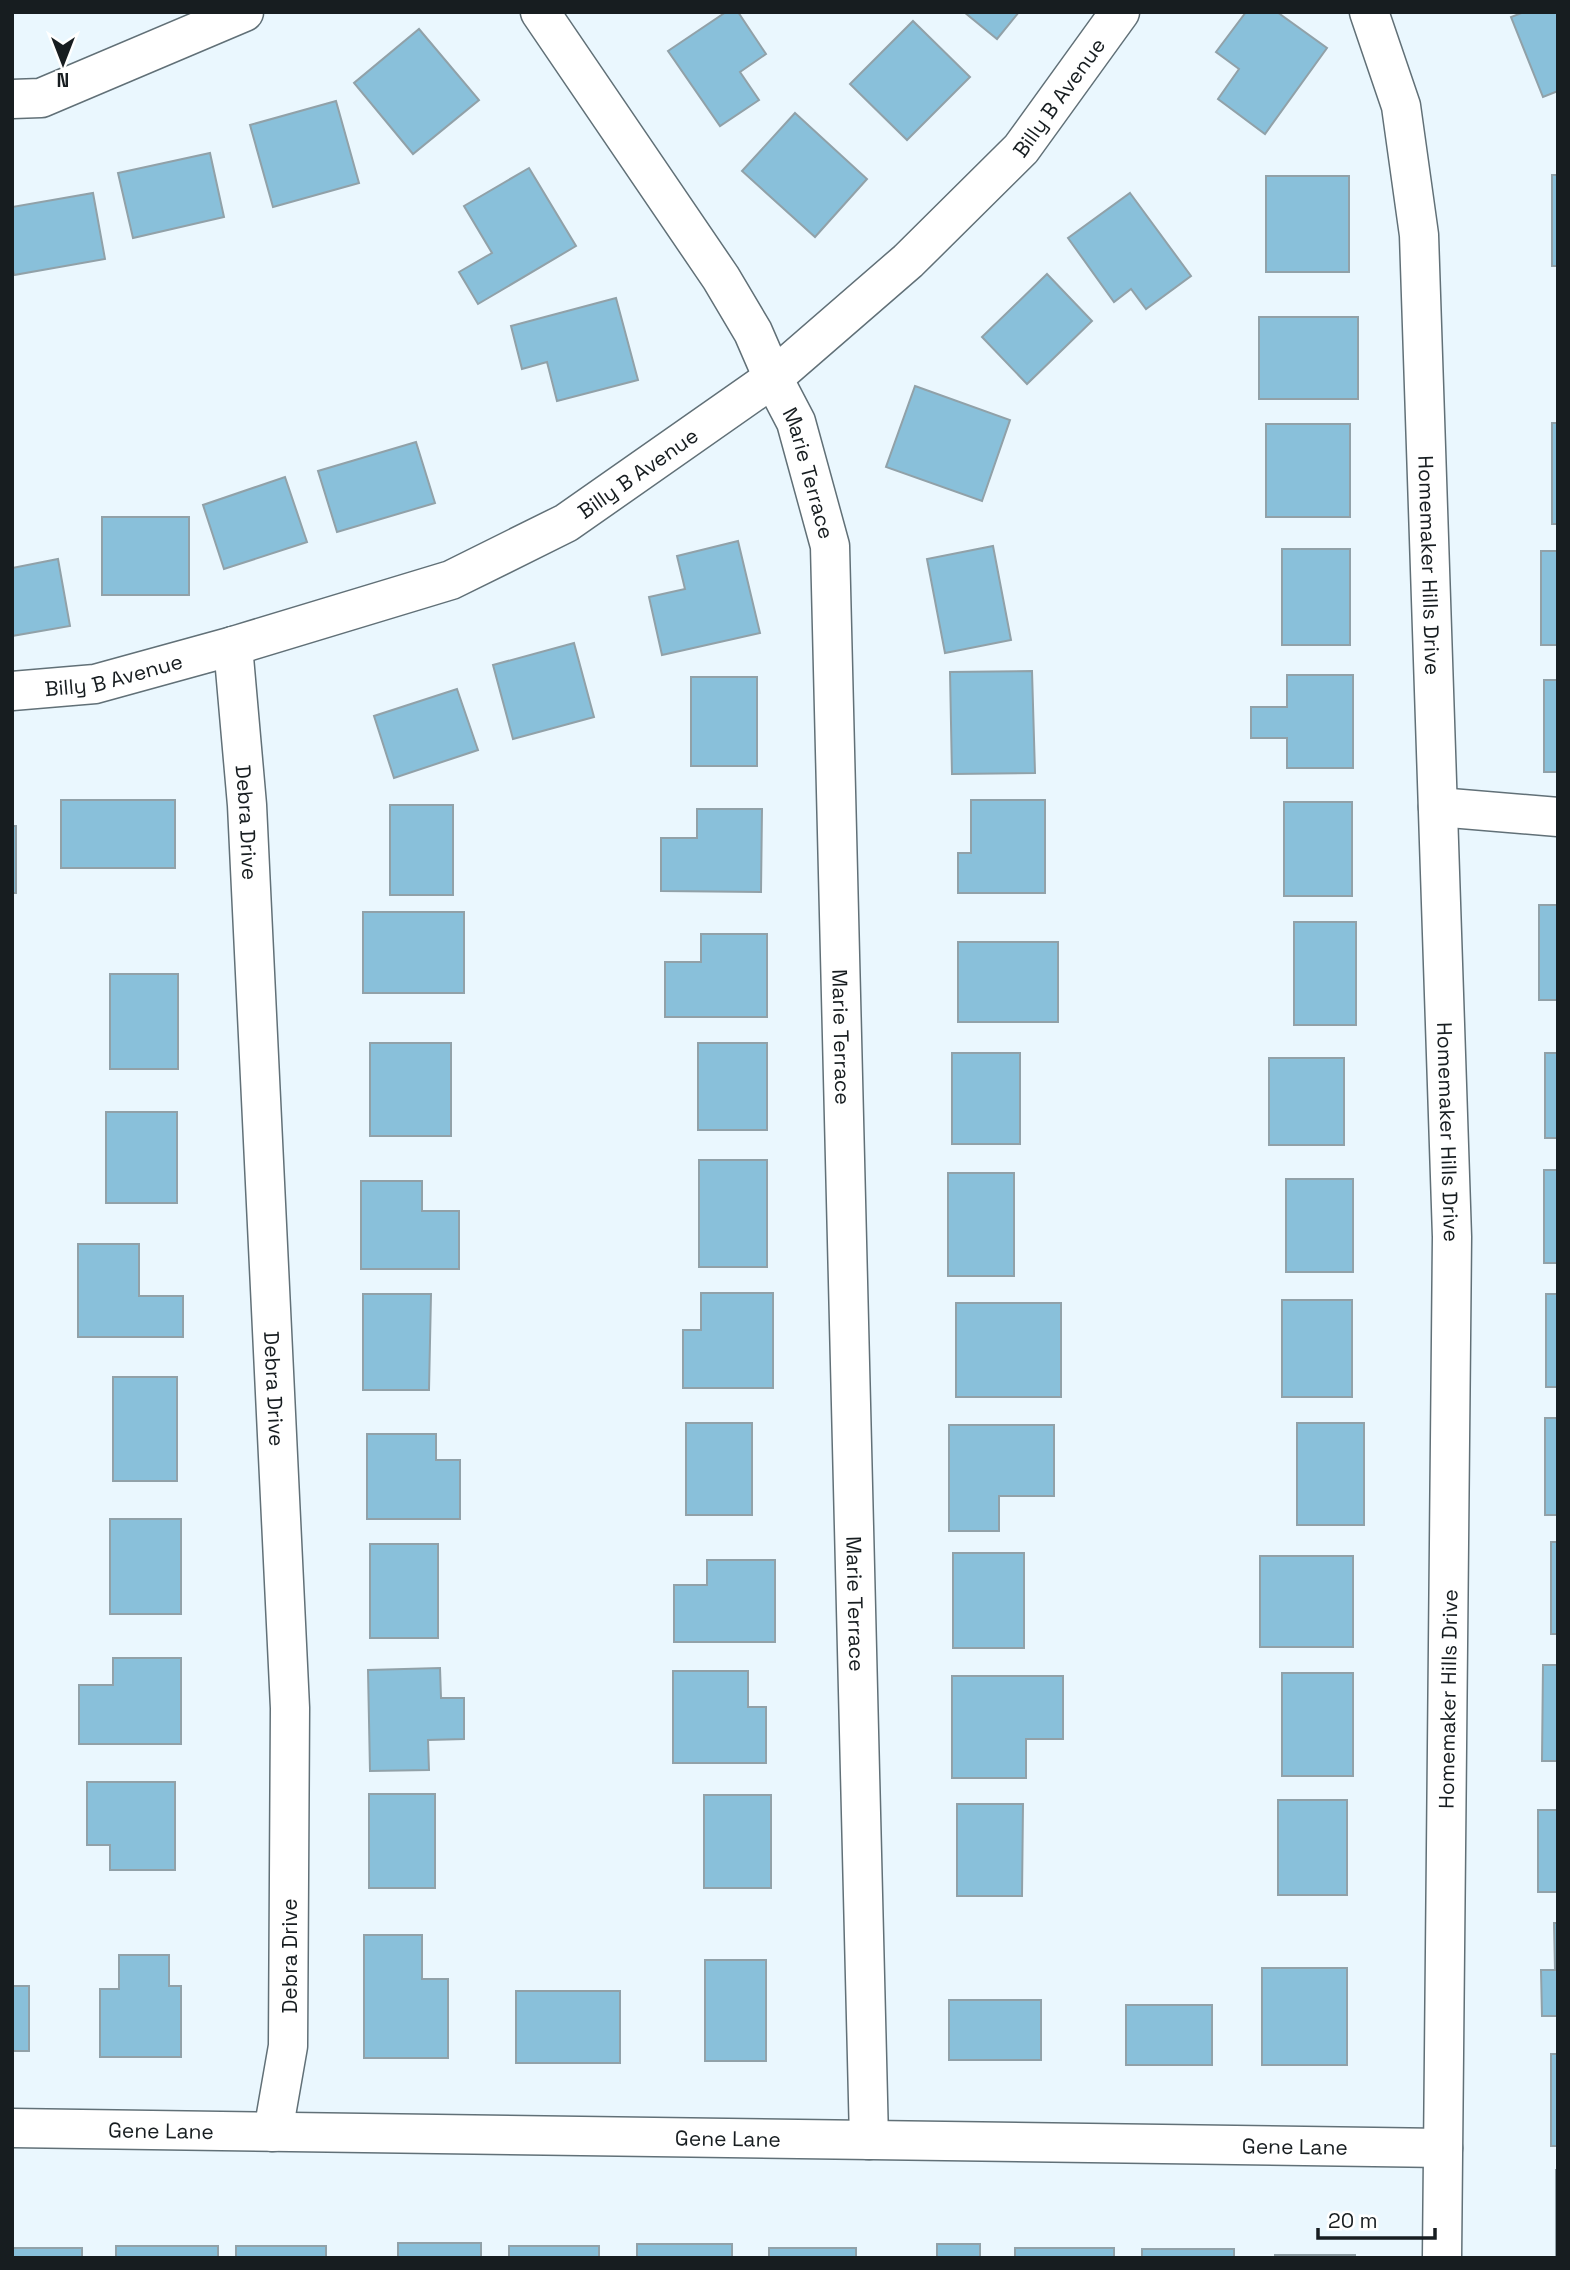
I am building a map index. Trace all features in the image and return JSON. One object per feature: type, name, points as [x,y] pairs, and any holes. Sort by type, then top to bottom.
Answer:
[{"type":"street","points":[[12,99],[41,98],[244,12]]},
{"type":"street","name":"Marie Terrace","points":[[540,12],[721,278],[753,332],[773,379],[796,422],[830,546],[869,2140]]},
{"type":"street","name":"Billy B Avenue","points":[[12,691],[95,684],[233,646],[451,580],[566,523],[773,379],[908,261],[1021,149],[1120,12]]},
{"type":"street","name":"Homemaker Hills Drive","points":[[1369,12],[1401,106],[1419,235],[1452,1237],[1442,2258]]},
{"type":"street","name":"Debra Drive","points":[[233,646],[247,805],[290,1708],[288,2046],[273,2132]]},
{"type":"street","points":[[1438,807],[1558,817]]},
{"type":"street","name":"Gene Lane","points":[[12,2128],[1443,2148]]},
{"type":"building","points":[[726,12],[738,12],[766,54],[740,72],[759,100],[720,126],[668,51]]},
{"type":"building","points":[[964,12],[1019,12],[997,39]]},
{"type":"building","points":[[1246,12],[1277,12],[1327,48],[1265,134],[1218,99],[1239,69],[1216,52]]},
{"type":"building","points":[[1524,12],[1558,12],[1558,91],[1543,97],[1511,17]]},
{"type":"building","points":[[913,21],[970,77],[907,140],[850,84]]},
{"type":"building","points":[[419,29],[479,100],[413,154],[354,83]]},
{"type":"building","points":[[336,101],[359,183],[273,207],[250,125]]},
{"type":"building","points":[[795,113],[867,179],[815,237],[742,171]]},
{"type":"building","points":[[210,153],[224,217],[133,238],[118,173]]},
{"type":"building","points":[[529,168],[576,246],[478,304],[459,272],[492,253],[464,206]]},
{"type":"building","points":[[1552,175],[1558,175],[1558,266],[1552,266]]},
{"type":"building","points":[[1266,176],[1349,176],[1349,272],[1266,272]]},
{"type":"building","points":[[93,193],[105,259],[14,275],[12,207]]},
{"type":"building","points":[[1130,193],[1191,276],[1146,309],[1131,289],[1114,302],[1068,238]]},
{"type":"building","points":[[1047,274],[1092,321],[1027,384],[982,337]]},
{"type":"building","points":[[616,298],[638,380],[557,401],[547,362],[522,369],[511,326]]},
{"type":"building","points":[[1259,317],[1358,317],[1358,399],[1259,399]]},
{"type":"building","points":[[915,386],[1010,420],[982,501],[886,467]]},
{"type":"building","points":[[1552,423],[1558,423],[1558,524],[1552,524]]},
{"type":"building","points":[[1266,424],[1350,424],[1350,517],[1266,517]]},
{"type":"building","points":[[416,442],[435,503],[337,532],[318,471]]},
{"type":"building","points":[[285,477],[307,542],[224,569],[203,505]]},
{"type":"building","points":[[102,517],[189,517],[189,595],[102,595]]},
{"type":"building","points":[[738,541],[760,633],[662,655],[649,597],[685,589],[677,556]]},
{"type":"building","points":[[993,546],[1011,640],[945,653],[927,559]]},
{"type":"building","points":[[1282,549],[1350,549],[1350,645],[1282,645]]},
{"type":"building","points":[[1541,551],[1558,551],[1558,645],[1541,645]]},
{"type":"building","points":[[58,559],[70,626],[12,636],[12,568]]},
{"type":"building","points":[[574,643],[594,717],[513,739],[493,665]]},
{"type":"building","points":[[1032,671],[1035,773],[952,774],[950,672]]},
{"type":"building","points":[[1287,675],[1353,675],[1353,768],[1287,768],[1287,738],[1251,738],[1251,707],[1287,707]]},
{"type":"building","points":[[691,677],[757,677],[757,766],[691,766]]},
{"type":"building","points":[[1544,680],[1558,680],[1558,772],[1544,772]]},
{"type":"building","points":[[457,689],[478,750],[394,778],[374,716]]},
{"type":"building","points":[[61,800],[175,800],[175,868],[61,868]]},
{"type":"building","points":[[971,800],[1045,800],[1045,893],[958,893],[958,853],[971,853]]},
{"type":"building","points":[[1284,802],[1352,802],[1352,896],[1284,896]]},
{"type":"building","points":[[390,805],[453,805],[453,895],[390,895]]},
{"type":"building","points":[[697,809],[762,809],[761,892],[661,891],[661,838],[697,838]]},
{"type":"building","points":[[12,826],[16,826],[16,893],[12,893]]},
{"type":"building","points":[[1539,905],[1558,905],[1558,1000],[1539,1000]]},
{"type":"building","points":[[363,912],[464,912],[464,993],[363,993]]},
{"type":"building","points":[[1294,922],[1356,922],[1356,1025],[1294,1025]]},
{"type":"building","points":[[701,934],[767,934],[767,1017],[665,1017],[665,962],[701,962]]},
{"type":"building","points":[[958,942],[1058,942],[1058,1022],[958,1022]]},
{"type":"building","points":[[110,974],[178,974],[178,1069],[110,1069]]},
{"type":"building","points":[[370,1043],[451,1043],[451,1136],[370,1136]]},
{"type":"building","points":[[698,1043],[767,1043],[767,1130],[698,1130]]},
{"type":"building","points":[[952,1053],[1020,1053],[1020,1144],[952,1144]]},
{"type":"building","points":[[1545,1053],[1558,1053],[1558,1138],[1545,1138]]},
{"type":"building","points":[[1269,1058],[1344,1058],[1344,1145],[1269,1145]]},
{"type":"building","points":[[106,1112],[177,1112],[177,1203],[106,1203]]},
{"type":"building","points":[[699,1160],[767,1160],[767,1267],[699,1267]]},
{"type":"building","points":[[1544,1170],[1558,1170],[1558,1263],[1544,1263]]},
{"type":"building","points":[[948,1173],[1014,1173],[1014,1276],[948,1276]]},
{"type":"building","points":[[1286,1179],[1353,1179],[1353,1272],[1286,1272]]},
{"type":"building","points":[[361,1181],[422,1181],[422,1211],[459,1211],[459,1269],[361,1269]]},
{"type":"building","points":[[78,1244],[139,1244],[139,1296],[183,1296],[183,1337],[78,1337]]},
{"type":"building","points":[[701,1293],[773,1293],[773,1388],[683,1388],[683,1330],[701,1330]]},
{"type":"building","points":[[363,1294],[431,1294],[429,1390],[363,1390]]},
{"type":"building","points":[[1546,1294],[1558,1294],[1558,1387],[1546,1387]]},
{"type":"building","points":[[1282,1300],[1352,1300],[1352,1397],[1282,1397]]},
{"type":"building","points":[[956,1303],[1061,1303],[1061,1397],[956,1397]]},
{"type":"building","points":[[113,1377],[177,1377],[177,1481],[113,1481]]},
{"type":"building","points":[[1545,1418],[1558,1418],[1558,1515],[1545,1515]]},
{"type":"building","points":[[686,1423],[752,1423],[752,1515],[686,1515]]},
{"type":"building","points":[[1297,1423],[1364,1423],[1364,1525],[1297,1525]]},
{"type":"building","points":[[949,1425],[1054,1425],[1054,1496],[999,1496],[999,1531],[949,1531]]},
{"type":"building","points":[[367,1434],[436,1434],[436,1460],[460,1460],[460,1519],[367,1519]]},
{"type":"building","points":[[110,1519],[181,1519],[181,1614],[110,1614]]},
{"type":"building","points":[[1551,1542],[1558,1542],[1558,1634],[1551,1634]]},
{"type":"building","points":[[370,1544],[438,1544],[438,1638],[370,1638]]},
{"type":"building","points":[[953,1553],[1024,1553],[1024,1648],[953,1648]]},
{"type":"building","points":[[1260,1556],[1353,1556],[1353,1647],[1260,1647]]},
{"type":"building","points":[[707,1560],[775,1560],[775,1642],[674,1642],[674,1585],[707,1585]]},
{"type":"building","points":[[113,1658],[181,1658],[181,1744],[79,1744],[79,1685],[113,1685]]},
{"type":"building","points":[[1543,1665],[1558,1665],[1558,1761],[1542,1761]]},
{"type":"building","points":[[440,1668],[441,1698],[464,1698],[464,1739],[428,1740],[429,1770],[370,1771],[368,1670]]},
{"type":"building","points":[[673,1671],[748,1671],[748,1707],[766,1707],[766,1763],[673,1763]]},
{"type":"building","points":[[1282,1673],[1353,1673],[1353,1776],[1282,1776]]},
{"type":"building","points":[[952,1676],[1063,1676],[1063,1739],[1026,1739],[1026,1778],[952,1778]]},
{"type":"building","points":[[87,1782],[175,1782],[175,1870],[110,1870],[110,1845],[87,1845]]},
{"type":"building","points":[[369,1794],[435,1794],[435,1888],[369,1888]]},
{"type":"building","points":[[704,1795],[771,1795],[771,1888],[704,1888]]},
{"type":"building","points":[[1278,1800],[1347,1800],[1347,1895],[1278,1895]]},
{"type":"building","points":[[957,1804],[1023,1804],[1022,1896],[957,1896]]},
{"type":"building","points":[[1538,1810],[1558,1810],[1558,1892],[1538,1892]]},
{"type":"building","points":[[1554,1923],[1558,1923],[1558,2016],[1542,2016],[1541,1970],[1555,1970]]},
{"type":"building","points":[[364,1935],[422,1935],[422,1979],[448,1979],[448,2058],[364,2058]]},
{"type":"building","points":[[119,1955],[169,1955],[169,1986],[181,1986],[181,2057],[100,2057],[100,1989],[119,1989]]},
{"type":"building","points":[[705,1960],[766,1960],[766,2061],[705,2061]]},
{"type":"building","points":[[1262,1968],[1347,1968],[1347,2065],[1262,2065]]},
{"type":"building","points":[[12,1986],[29,1986],[29,2051],[12,2051]]},
{"type":"building","points":[[516,1991],[620,1991],[620,2063],[516,2063]]},
{"type":"building","points":[[949,2000],[1041,2000],[1041,2060],[949,2060]]},
{"type":"building","points":[[1126,2005],[1212,2005],[1212,2065],[1126,2065]]},
{"type":"building","points":[[1551,2054],[1558,2054],[1558,2146],[1551,2146]]},
{"type":"building","points":[[1558,2170],[1558,2258],[1556,2258]]},
{"type":"building","points":[[398,2243],[481,2243],[481,2258],[398,2258]]},
{"type":"building","points":[[637,2244],[732,2244],[732,2258],[637,2258]]},
{"type":"building","points":[[937,2244],[980,2244],[980,2258],[937,2258]]},
{"type":"building","points":[[116,2246],[218,2246],[218,2258],[116,2258]]},
{"type":"building","points":[[236,2246],[326,2246],[326,2258],[236,2258]]},
{"type":"building","points":[[509,2246],[599,2246],[599,2258],[509,2258]]},
{"type":"building","points":[[12,2248],[82,2248],[82,2258],[12,2258]]},
{"type":"building","points":[[769,2248],[856,2248],[856,2258],[769,2258]]},
{"type":"building","points":[[1015,2248],[1114,2248],[1114,2258],[1015,2258]]},
{"type":"building","points":[[1142,2249],[1234,2249],[1234,2258],[1142,2258]]},
{"type":"building","points":[[1275,2255],[1355,2255],[1355,2258],[1275,2258]]}]
